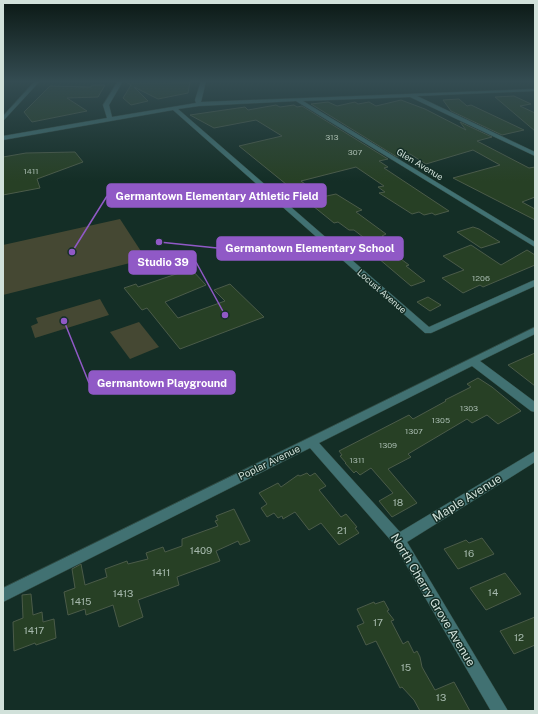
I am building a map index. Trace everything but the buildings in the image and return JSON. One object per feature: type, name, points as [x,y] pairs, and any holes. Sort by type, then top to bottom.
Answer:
[{"type":"street","points":[[109,114],[110,119]]},
{"type":"street","points":[[3,138],[137,114]]},
{"type":"street","name":"Locust Avenue","points":[[181,114],[428,331],[535,283]]},
{"type":"street","name":"Glen Avenue","points":[[321,114],[535,245]]},
{"type":"street","points":[[451,114],[535,154]]},
{"type":"street","name":"Poplar Avenue","points":[[3,595],[535,330]]},
{"type":"street","points":[[473,361],[535,408]]},
{"type":"street","name":"North Cherry Grove Avenue","points":[[311,441],[399,540],[500,711]]},
{"type":"street","name":"Maple Avenue","points":[[399,540],[535,456]]},
{"type":"green space","points":[[120,219],[146,259],[3,295],[3,245]]},
{"type":"green space","points":[[100,299],[109,315],[35,338],[31,326],[38,323],[36,318]]},
{"type":"green space","points":[[139,322],[159,347],[130,359],[110,332]]},
{"type":"place","name":"Germantown Elementary School","points":[[159,242]]},
{"type":"place","name":"Germantown Elementary Athletic Field","points":[[72,252]]},
{"type":"place","name":"Studio 39","points":[[225,315]]},
{"type":"place","name":"Germantown Playground","points":[[64,321]]}]
